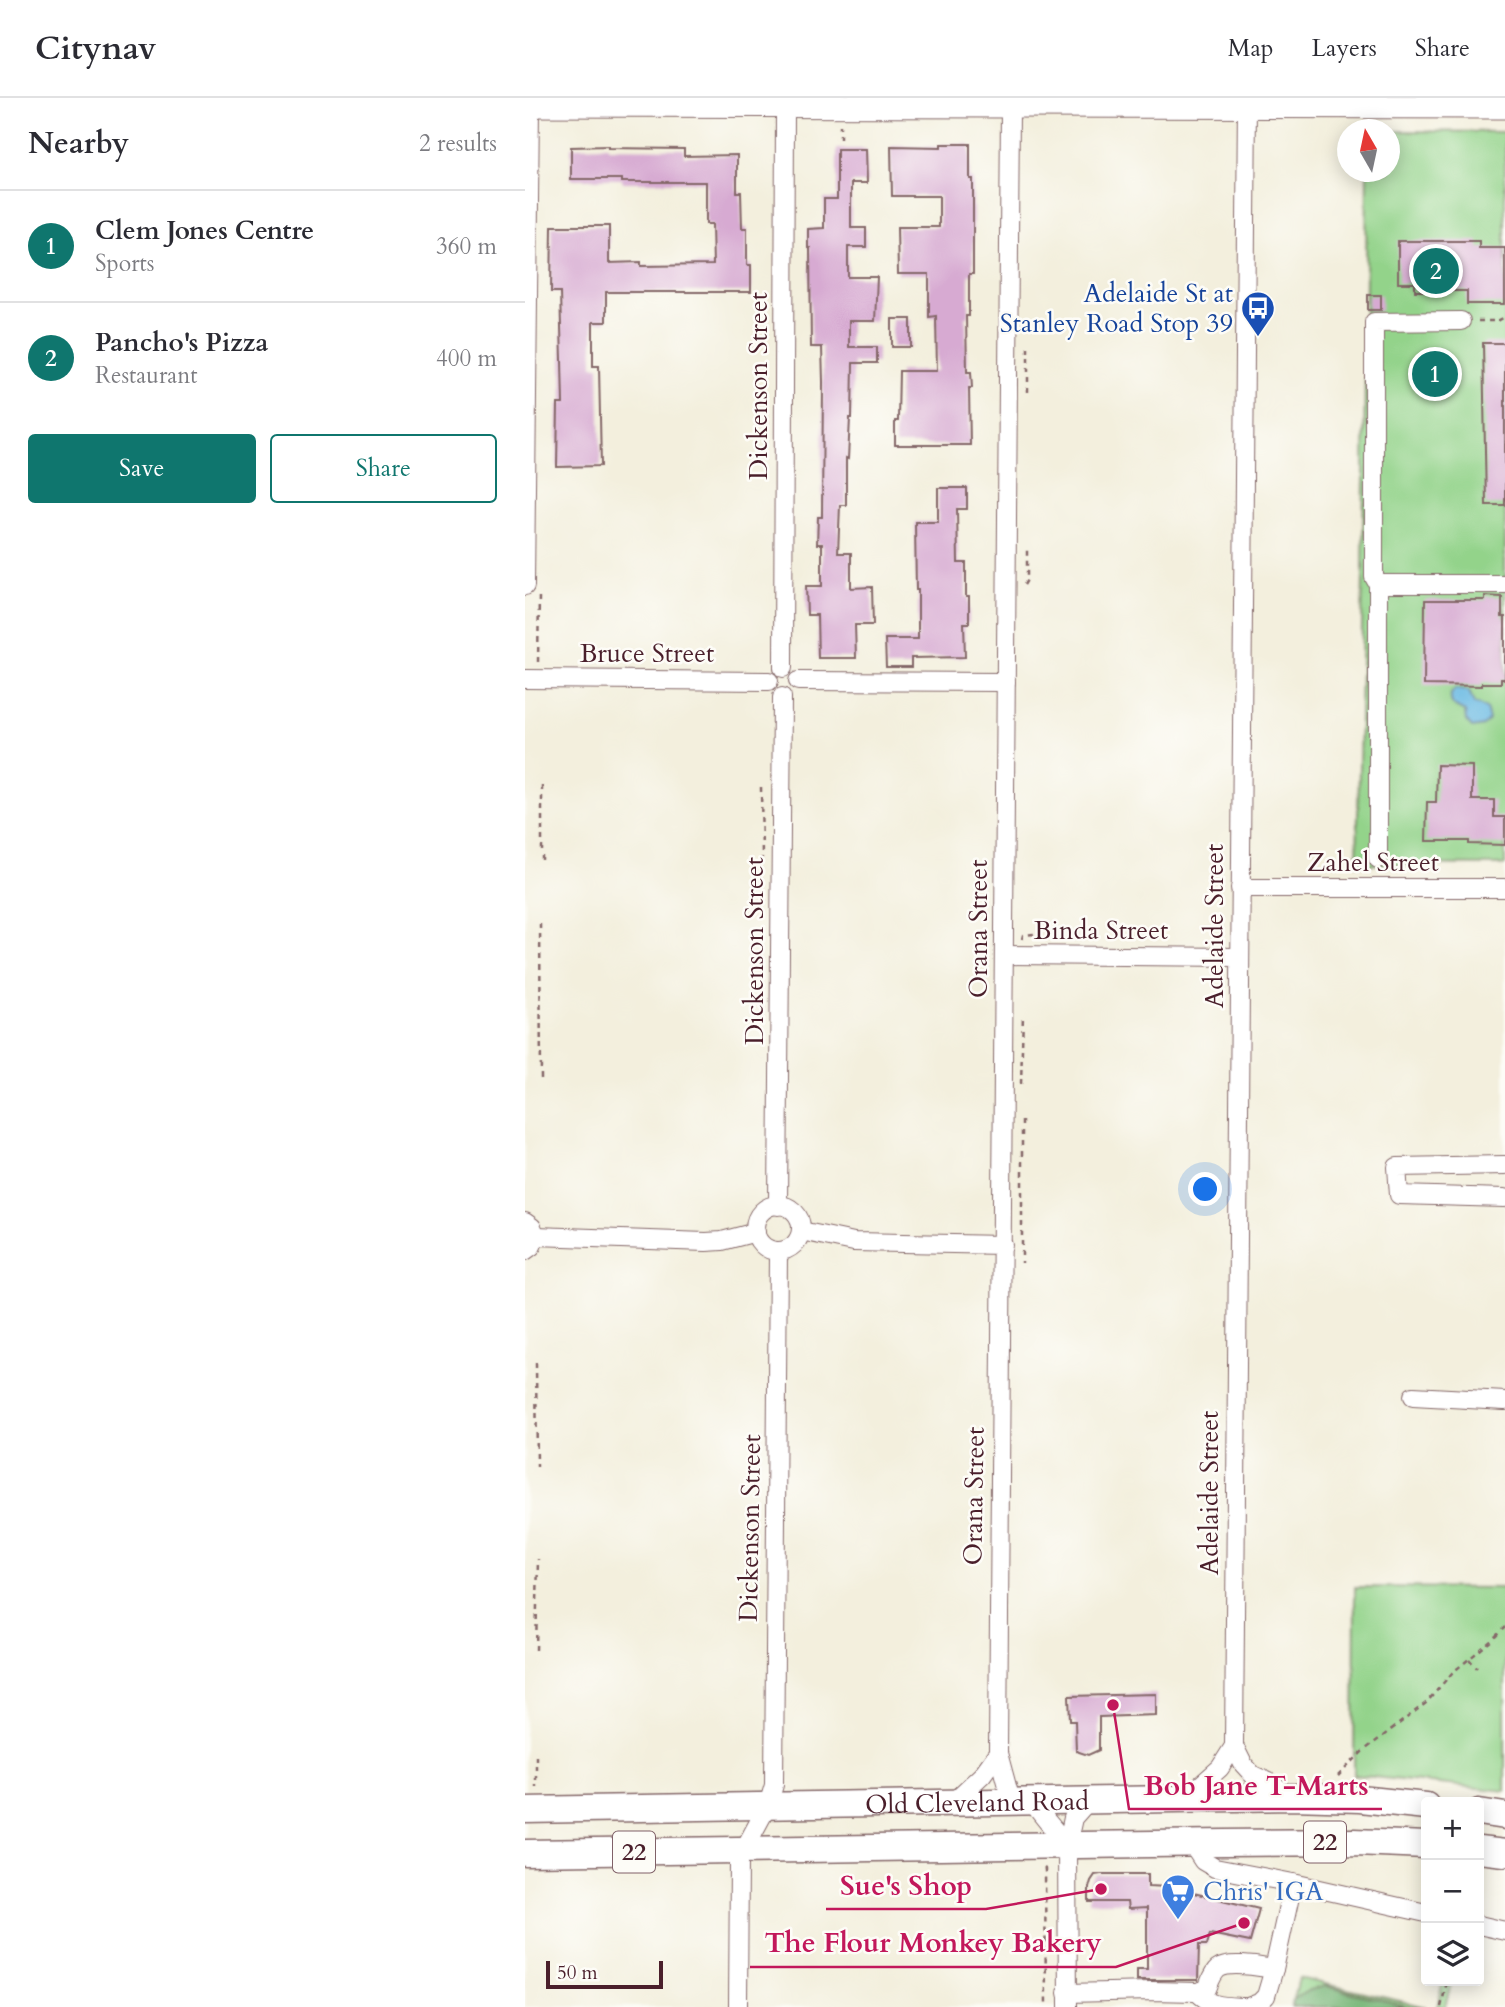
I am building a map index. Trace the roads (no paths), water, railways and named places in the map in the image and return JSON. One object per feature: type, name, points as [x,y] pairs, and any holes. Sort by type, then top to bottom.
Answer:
[{"type":"highway","name":"Old Cleveland Road","points":[[531,1799],[768,1805],[1292,1797],[1360,1799],[1421,1805]]},
{"type":"highway","points":[[1484,1813],[1505,1816]]},
{"type":"highway","name":"Old Cleveland Road","points":[[525,1853],[1355,1842],[1421,1845]]},
{"type":"highway","points":[[1484,1851],[1505,1853]]},
{"type":"main road","points":[[527,105],[648,101],[785,105],[878,102],[1010,106],[1482,102],[1505,107]]},
{"type":"street","name":"Adelaide Street","points":[[1234,1746],[1247,103]]},
{"type":"street","points":[[525,586],[527,105]]},
{"type":"street","name":"Dickenson Street","points":[[783,668],[785,105]]},
{"type":"street","name":"Orana Street","points":[[1010,106],[998,1753],[1022,1801]]},
{"type":"street","points":[[1378,859],[1374,322],[1461,321]]},
{"type":"street","points":[[1378,584],[1505,584]]},
{"type":"street","points":[[783,668],[794,672],[798,681],[793,694],[782,697],[771,691],[769,681],[772,673],[783,668]]},
{"type":"street","name":"Bruce Street","points":[[525,679],[769,681]]},
{"type":"street","points":[[798,681],[1006,682]]},
{"type":"street","name":"Dickenson Street","points":[[778,1206],[782,697]]},
{"type":"street","name":"Zahel Street","points":[[1240,888],[1505,888]]},
{"type":"street","name":"Binda Street","points":[[1004,955],[1240,957]]},
{"type":"street","points":[[1505,1165],[1397,1167],[1399,1195],[1505,1198]]},
{"type":"street","points":[[778,1206],[790,1209],[796,1214],[801,1231],[795,1244],[778,1251],[766,1248],[755,1232],[759,1216],[770,1207],[778,1206]]},
{"type":"street","points":[[801,1231],[854,1242],[1003,1245]]},
{"type":"street","points":[[529,1237],[706,1242],[722,1241],[755,1232]]},
{"type":"street","name":"Dickenson Street","points":[[742,1851],[768,1805],[774,1785],[778,1251]]},
{"type":"street","points":[[1413,1396],[1505,1401]]},
{"type":"street","points":[[1234,1746],[1243,1764],[1253,1775],[1292,1797]]},
{"type":"street","points":[[1185,1799],[1220,1768],[1234,1746]]},
{"type":"street","points":[[953,1802],[982,1775],[998,1753]]},
{"type":"street","points":[[1089,1800],[1073,1818],[1067,1845],[1067,2000],[1152,1991],[1197,1992],[1207,1989],[1215,1970],[1223,1966],[1242,1965],[1274,1969]]},
{"type":"street","points":[[1022,1801],[1056,1830],[1067,1845]]},
{"type":"street","points":[[1192,1844],[1208,1865],[1421,1912]]},
{"type":"street","points":[[738,2007],[739,1867],[742,1851]]},
{"type":"street","points":[[1197,1992],[1213,2006],[1245,2007],[1259,2003],[1266,1996],[1293,1883]]},
{"type":"street","points":[[1484,1926],[1505,1931]]},
{"type":"water","points":[[1455,689],[1469,691],[1474,704],[1486,709],[1489,720],[1483,726],[1472,728],[1466,721],[1465,712],[1452,703],[1451,694]]},
{"type":"place","name":"Pancho's Pizza","points":[[1436,271]]},
{"type":"place","name":"Adelaide St at Stanley Road Stop 39","points":[[1258,338]]},
{"type":"place","name":"Clem Jones Centre","points":[[1435,374]]},
{"type":"place","name":"Bob Jane T-Marts","points":[[1113,1705]]},
{"type":"place","name":"Sue's Shop","points":[[1101,1889]]},
{"type":"place","name":"Chris' IGA","points":[[1178,1921]]},
{"type":"place","name":"The Flour Monkey Bakery","points":[[1244,1923]]}]
